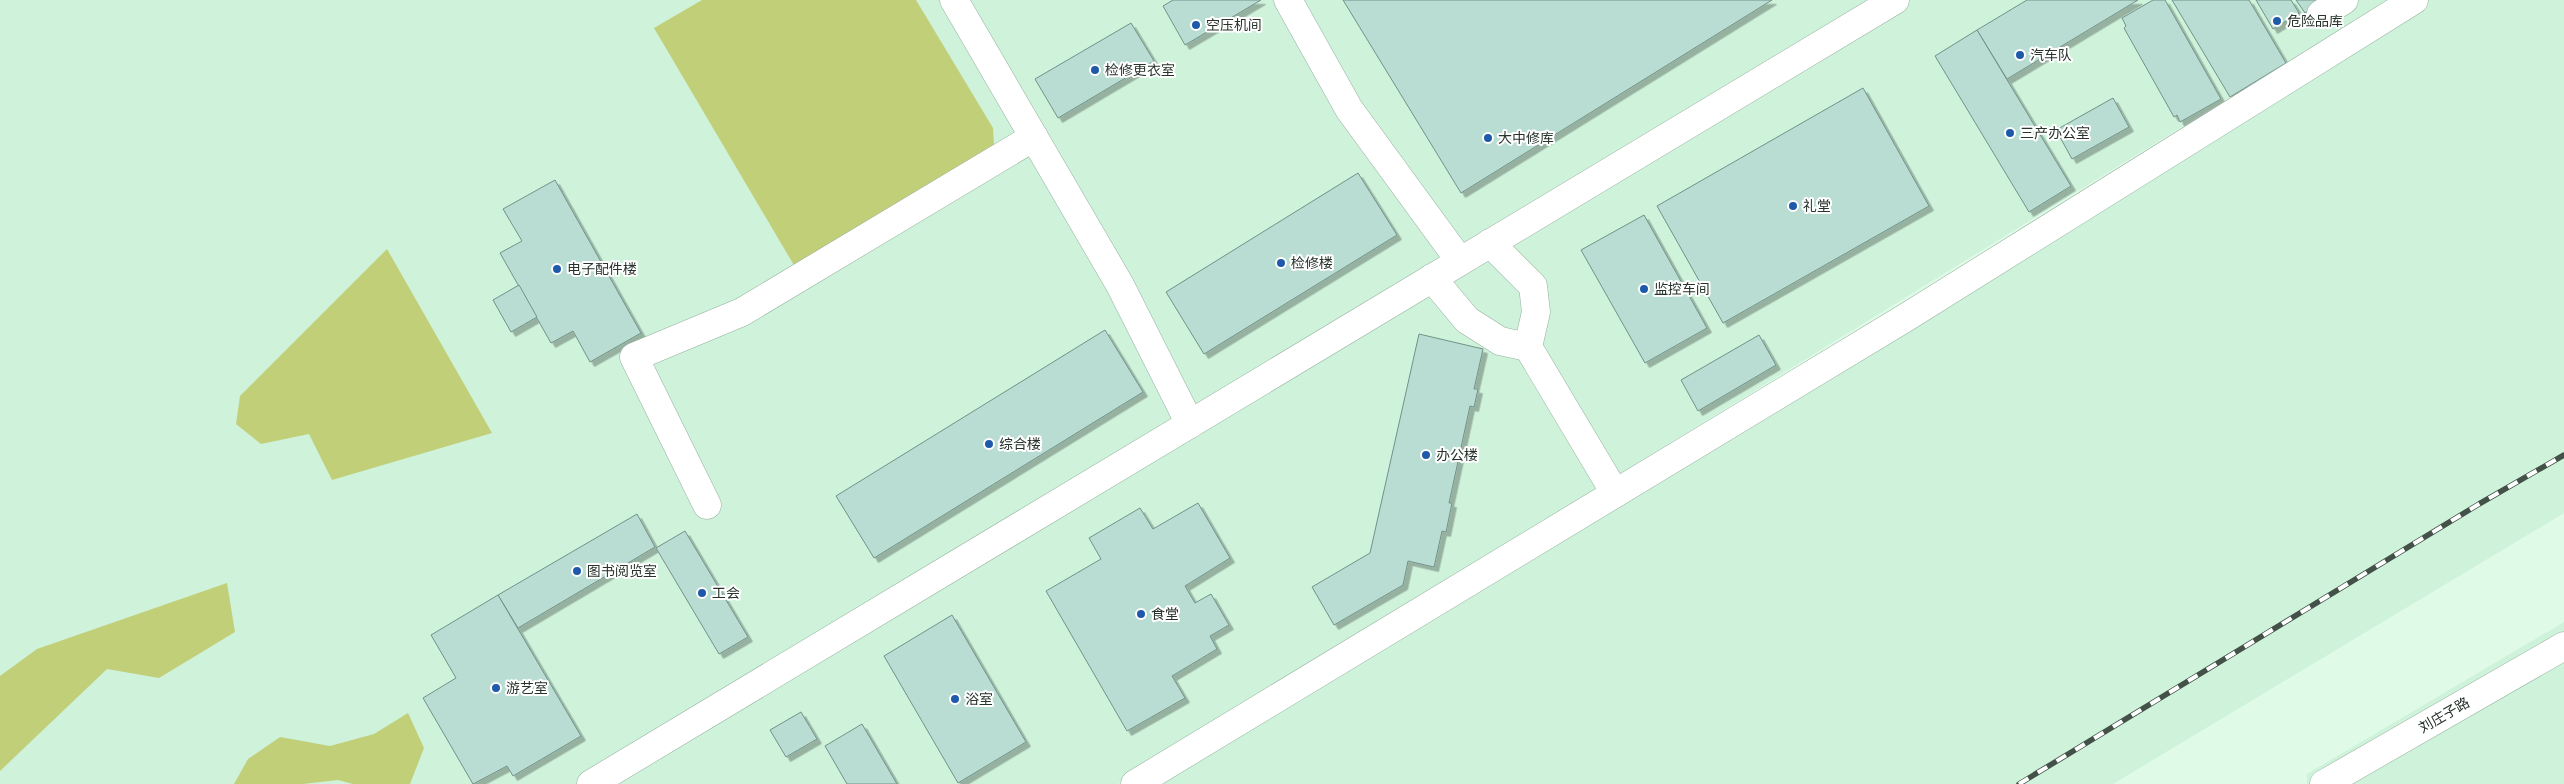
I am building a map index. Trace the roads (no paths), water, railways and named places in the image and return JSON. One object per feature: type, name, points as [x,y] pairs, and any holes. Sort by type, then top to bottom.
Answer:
[{"type":"street","points":[[954,0],[1120,284],[1190,424]]},
{"type":"street","points":[[1288,0],[1348,110],[1460,262]]},
{"type":"street","points":[[591,784],[1895,0]]},
{"type":"street","points":[[2321,14],[2344,0]]},
{"type":"street","points":[[1135,784],[1913,313],[2414,0]]},
{"type":"street","points":[[707,505],[634,357],[742,312],[1034,138]]},
{"type":"street","points":[[1490,243],[1533,286],[1536,312],[1528,346],[1615,494]]},
{"type":"street","points":[[1432,278],[1468,320],[1500,341],[1528,346]]},
{"type":"street","name":"刘庄子路","points":[[2324,784],[2564,646]]},
{"type":"railway","points":[[2019,784],[2479,504],[2564,455]]},
{"type":"place","name":"危险品库","points":[[2277,21]]},
{"type":"place","name":"空压机间","points":[[1196,25]]},
{"type":"place","name":"汽车队","points":[[2020,55]]},
{"type":"place","name":"检修更衣室","points":[[1095,70]]},
{"type":"place","name":"三产办公室","points":[[2010,133]]},
{"type":"place","name":"大中修库","points":[[1488,138]]},
{"type":"place","name":"礼堂","points":[[1793,206]]},
{"type":"place","name":"检修楼","points":[[1281,263]]},
{"type":"place","name":"电子配件楼","points":[[557,269]]},
{"type":"place","name":"监控车间","points":[[1644,289]]},
{"type":"place","name":"综合楼","points":[[989,444]]},
{"type":"place","name":"办公楼","points":[[1426,455]]},
{"type":"place","name":"图书阅览室","points":[[577,571]]},
{"type":"place","name":"工会","points":[[702,593]]},
{"type":"place","name":"食堂","points":[[1141,614]]},
{"type":"place","name":"游艺室","points":[[496,688]]},
{"type":"place","name":"浴室","points":[[955,699]]}]
